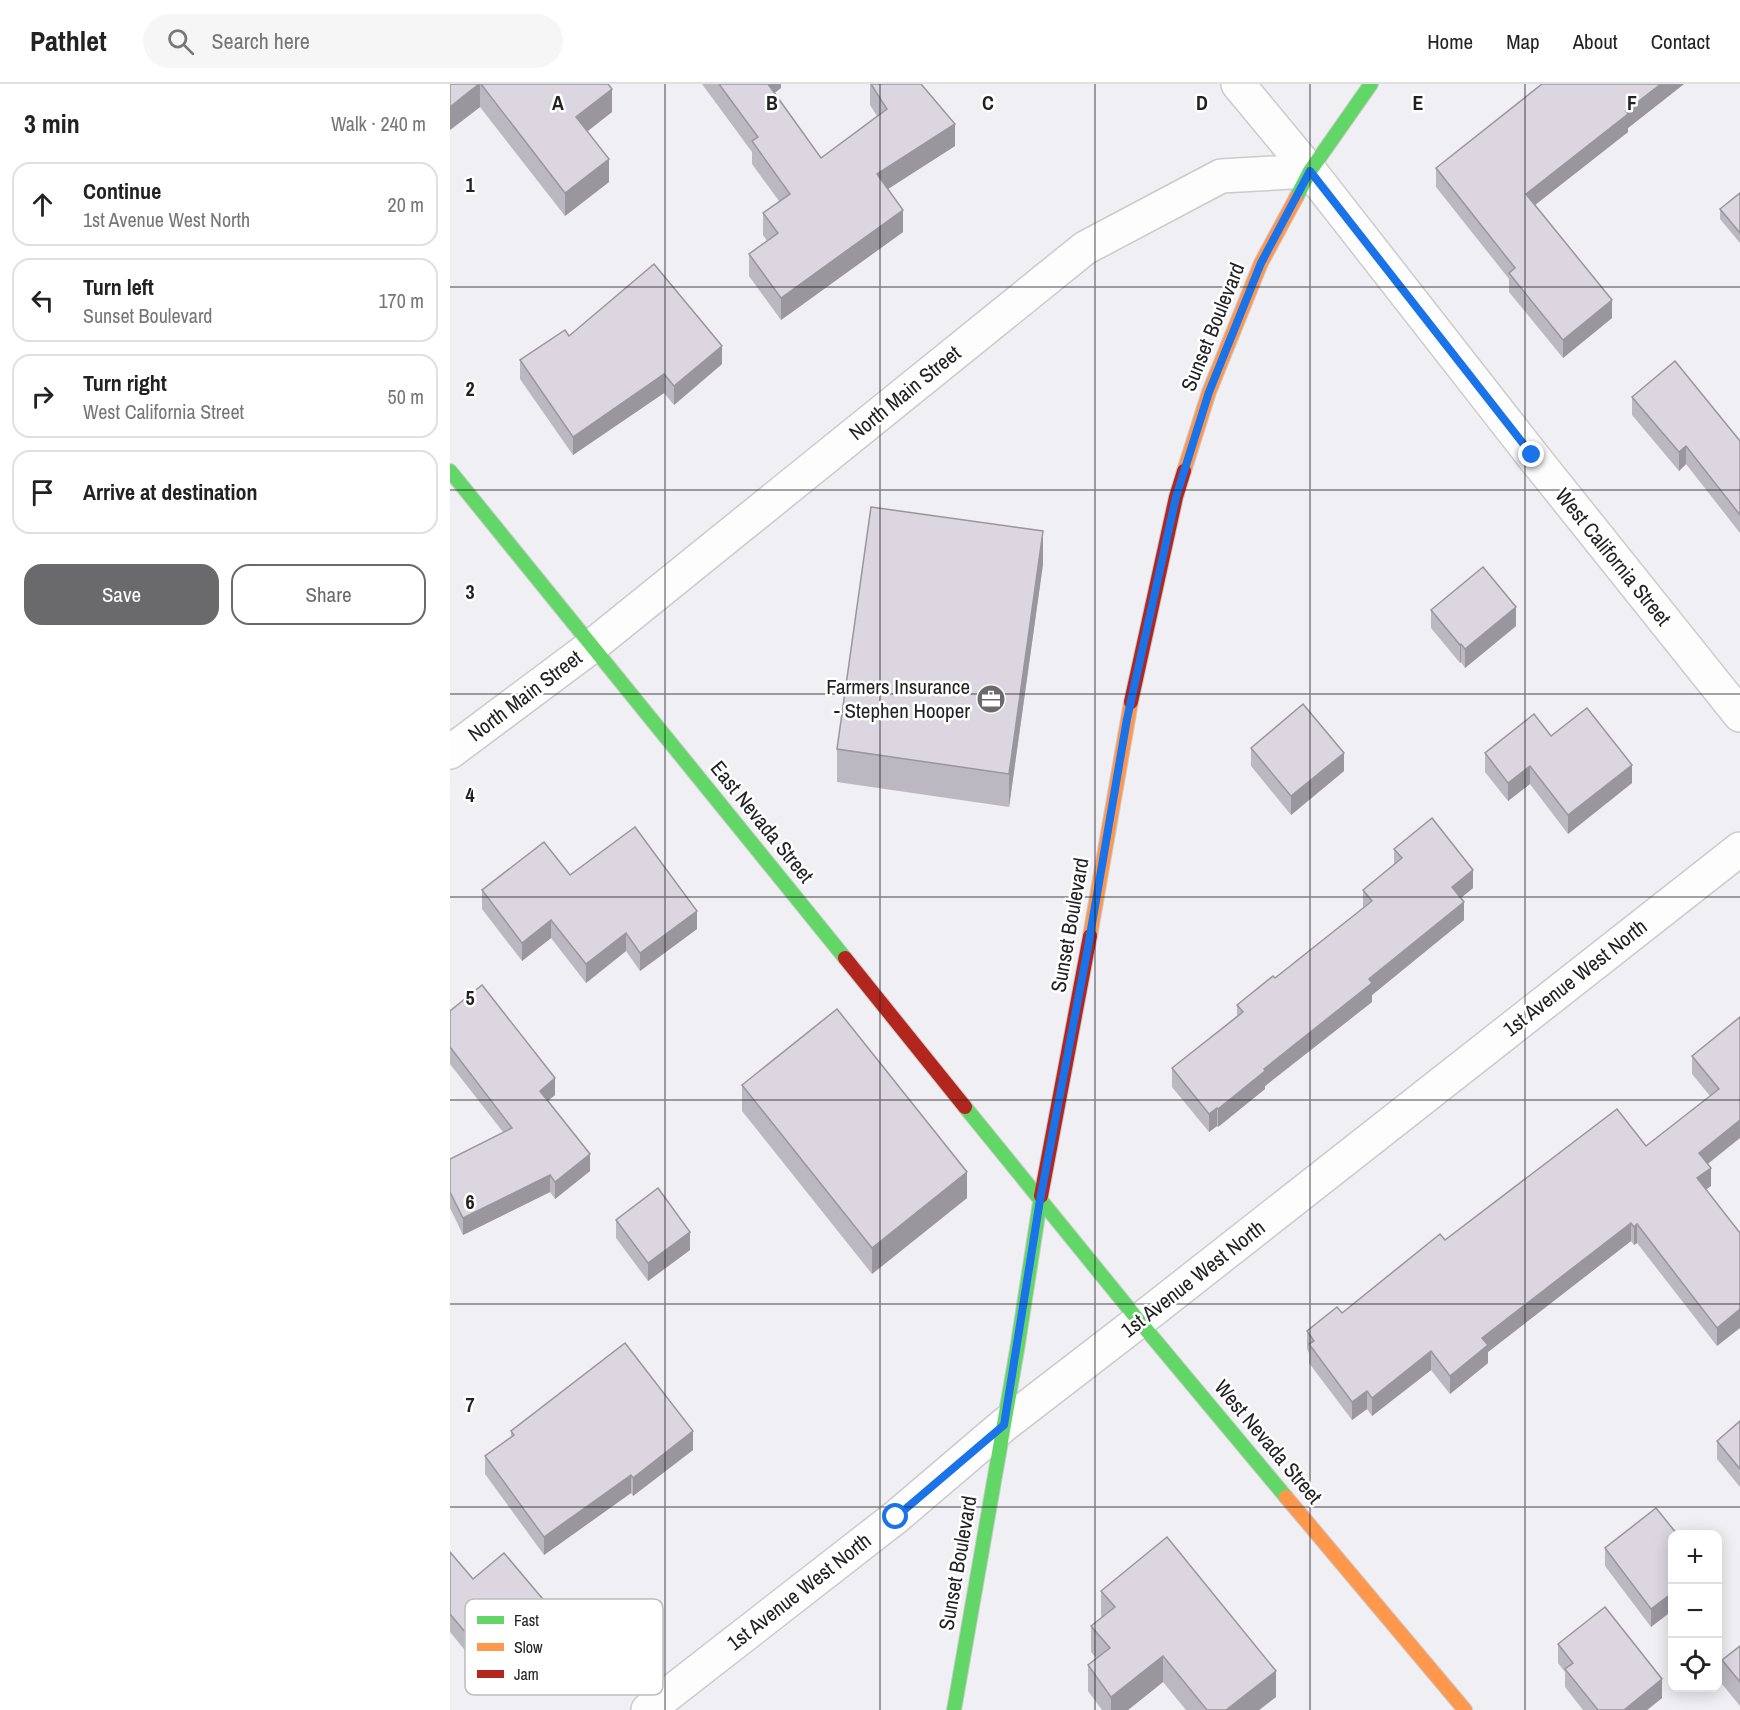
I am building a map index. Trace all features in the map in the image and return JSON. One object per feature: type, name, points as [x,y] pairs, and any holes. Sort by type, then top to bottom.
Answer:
[{"type":"main road","points":[[1310,171],[1371,84]]},
{"type":"main road","name":"Sunset Boulevard","points":[[954,1710],[1004,1425],[1040,1200],[1088,947],[1127,719],[1176,497],[1209,392],[1261,263],[1310,171]]},
{"type":"main road","name":"East Nevada Street","points":[[450,471],[1040,1200]]},
{"type":"main road","name":"West Nevada Street","points":[[1040,1200],[1139,1322],[1465,1710]]},
{"type":"street","name":"West California Street","points":[[1238,84],[1310,171],[1532,455],[1740,715]]},
{"type":"street","name":"North Main Street","points":[[450,752],[592,646],[1084,248],[1221,176],[1310,171]]},
{"type":"street","name":"1st Avenue West North","points":[[648,1710],[896,1517],[1004,1425],[1139,1322],[1740,849]]},
{"type":"building","points":[[450,84],[479,84],[450,107]]},
{"type":"building","points":[[481,84],[608,84],[612,89],[576,117],[609,159],[565,193]]},
{"type":"building","points":[[719,84],[768,84],[821,158],[887,109],[871,84],[921,84],[955,124],[877,174],[903,210],[781,298],[749,254],[778,233],[763,213],[790,194],[752,141],[758,137]]},
{"type":"building","points":[[1542,84],[1661,84],[1626,111],[1628,114],[1526,194],[1612,300],[1563,340],[1509,273],[1515,268],[1436,168]]},
{"type":"building","points":[[1740,193],[1740,233],[1720,209]]},
{"type":"building","points":[[654,264],[722,346],[674,386],[664,374],[573,437],[520,360],[565,330],[569,336]]},
{"type":"building","points":[[1675,361],[1740,441],[1740,515],[1686,446],[1679,452],[1632,397]]},
{"type":"building","points":[[871,507],[1043,531],[1009,774],[837,749]]},
{"type":"building","points":[[1483,567],[1516,607],[1465,649],[1431,610]]},
{"type":"building","points":[[1303,704],[1344,753],[1291,796],[1251,748]]},
{"type":"building","points":[[1587,708],[1632,765],[1568,815],[1530,766],[1508,783],[1485,753],[1534,714],[1551,736]]},
{"type":"building","points":[[1432,818],[1473,870],[1452,887],[1464,902],[1369,979],[1372,983],[1209,1114],[1172,1068],[1243,1012],[1237,1005],[1273,976],[1275,978],[1372,901],[1363,890],[1402,858],[1394,849]]},
{"type":"building","points":[[635,827],[697,911],[640,953],[626,933],[586,964],[551,920],[522,943],[482,890],[544,842],[570,875]]},
{"type":"building","points":[[482,985],[555,1078],[540,1091],[590,1154],[555,1182],[550,1175],[463,1218],[450,1192],[450,1159],[512,1128],[450,1047],[450,1011]]},
{"type":"building","points":[[837,1009],[967,1172],[872,1248],[742,1085]]},
{"type":"building","points":[[1740,1017],[1740,1120],[1699,1153],[1711,1168],[1697,1178],[1740,1233],[1740,1309],[1717,1328],[1637,1224],[1634,1227],[1631,1223],[1482,1338],[1488,1345],[1450,1376],[1431,1351],[1372,1398],[1367,1391],[1352,1402],[1309,1344],[1314,1341],[1307,1331],[1337,1307],[1342,1313],[1440,1234],[1445,1240],[1617,1109],[1646,1146],[1719,1089],[1692,1056]]},
{"type":"building","points":[[658,1188],[690,1232],[648,1263],[616,1220]]},
{"type":"building","points":[[625,1343],[693,1431],[633,1478],[631,1475],[544,1537],[485,1456],[514,1435],[511,1431]]},
{"type":"building","points":[[1740,1421],[1740,1469],[1717,1441]]},
{"type":"building","points":[[1656,1508],[1674,1530],[1668,1530],[1668,1596],[1651,1609],[1605,1548]]},
{"type":"building","points":[[1167,1537],[1276,1671],[1226,1710],[1207,1710],[1163,1656],[1111,1697],[1088,1665],[1110,1648],[1091,1626],[1115,1607],[1101,1591]]},
{"type":"building","points":[[450,1552],[473,1579],[504,1553],[543,1599],[465,1599],[465,1632],[450,1614]]},
{"type":"building","points":[[1605,1607],[1662,1679],[1624,1710],[1598,1710],[1565,1669],[1573,1663],[1558,1644]]},
{"type":"building","points":[[1740,1646],[1740,1682],[1722,1660]]},
{"type":"traffic: fast","points":[[1296,198],[1310,171],[1371,84]]},
{"type":"traffic: fast","points":[[450,471],[845,958]]},
{"type":"traffic: fast","points":[[965,1107],[1286,1497]]},
{"type":"traffic: fast","points":[[954,1710],[1017,1350],[1041,1196]]},
{"type":"traffic: slow","points":[[1184,471],[1209,392],[1261,263],[1296,198]]},
{"type":"traffic: slow","points":[[1090,936],[1131,702]]},
{"type":"traffic: slow","points":[[1286,1497],[1465,1710]]},
{"type":"traffic: jam","points":[[1131,702],[1176,497],[1184,471]]},
{"type":"traffic: jam","points":[[1041,1196],[1090,936]]},
{"type":"traffic: jam","points":[[845,958],[965,1107]]},
{"type":"place","name":"Farmers Insurance - Stephen Hooper","points":[[991,699]]},
{"type":"route","points":[[896,1517],[1004,1425],[1040,1200],[1088,947],[1127,719],[1176,497],[1209,392],[1261,263],[1310,171],[1532,455]]}]
